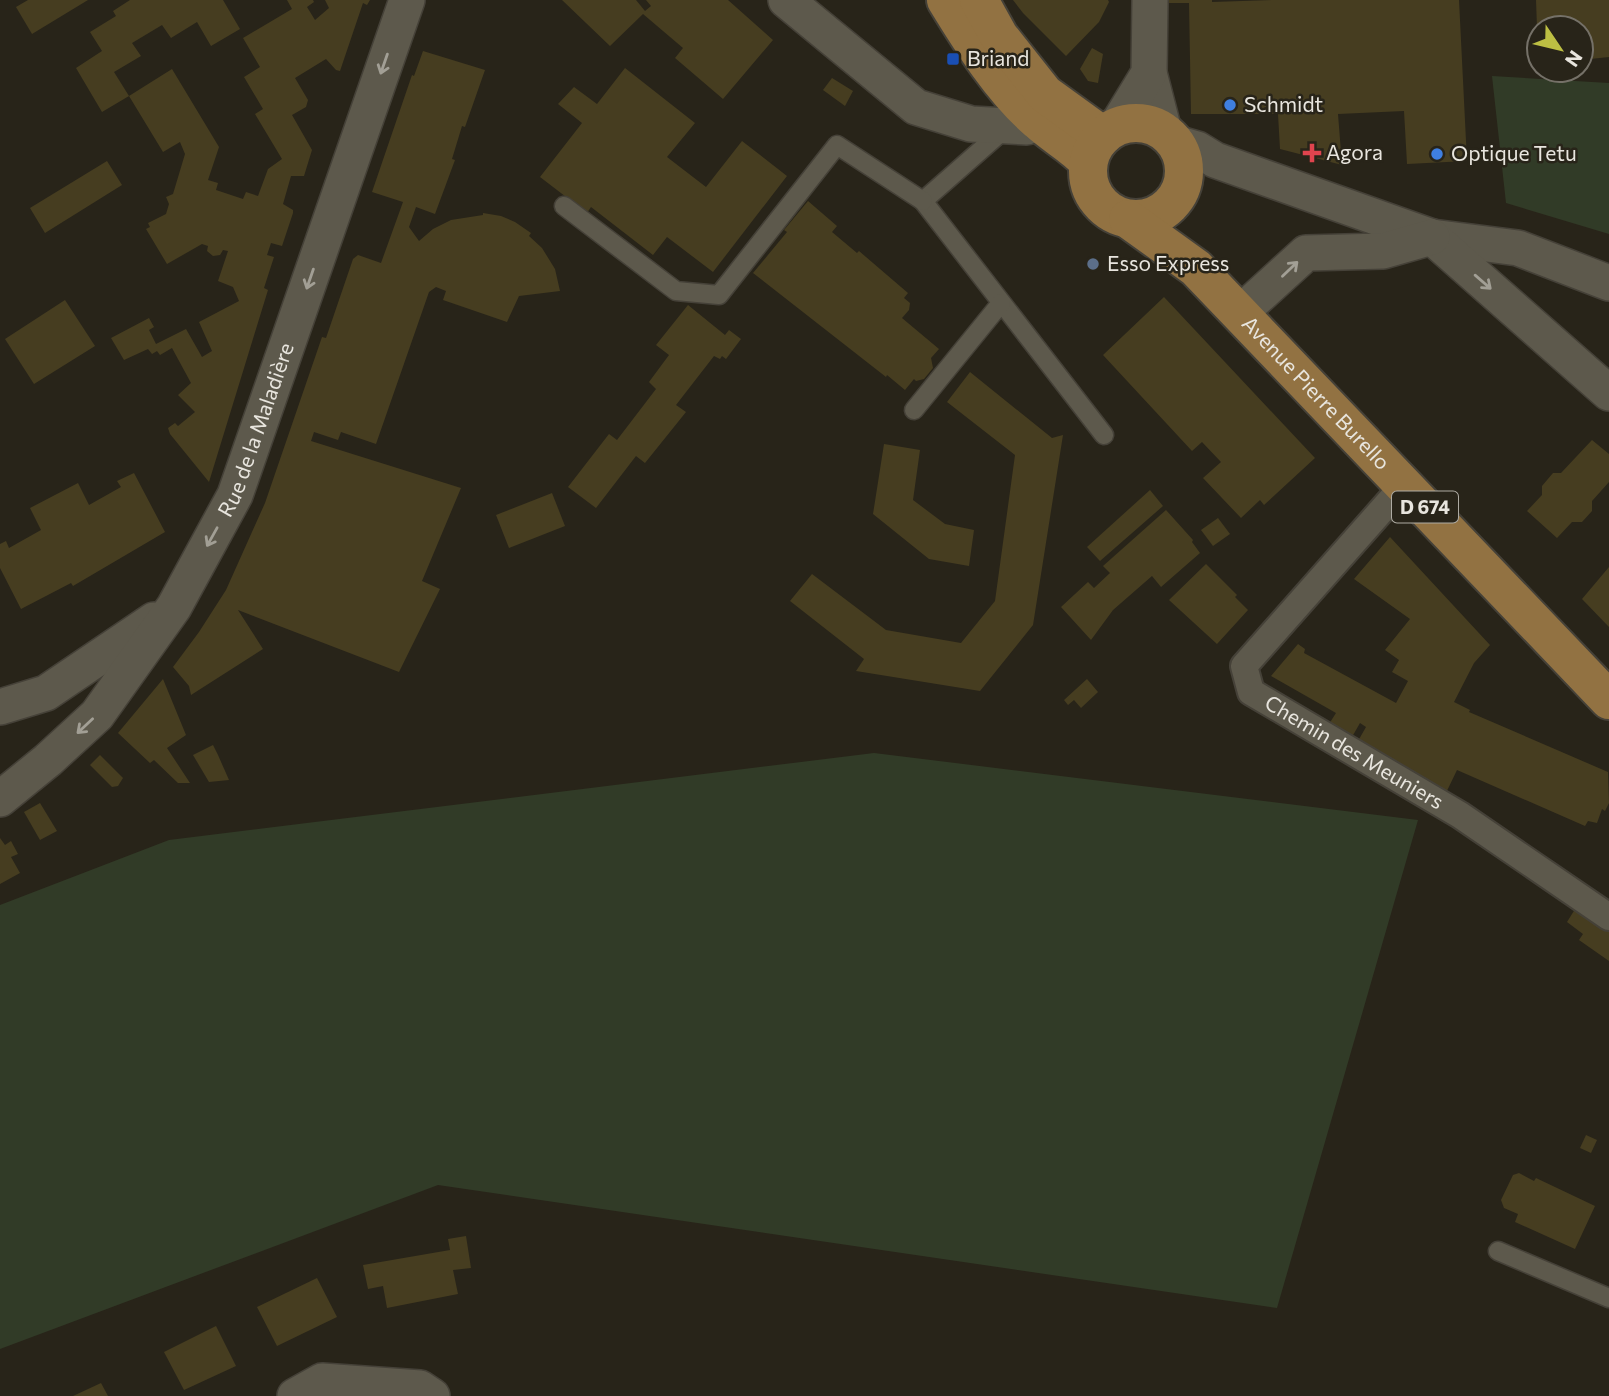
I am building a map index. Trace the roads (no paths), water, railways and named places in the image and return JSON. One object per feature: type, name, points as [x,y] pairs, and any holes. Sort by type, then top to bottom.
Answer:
[{"type":"main road","points":[[946,0],[975,49],[1034,117],[1078,150],[1102,142],[1132,122],[1149,124],[1184,160],[1171,205],[1144,220],[1114,215],[1101,205],[1092,193],[1088,178],[1102,142]]},
{"type":"main road","points":[[979,0],[999,36],[1045,94],[1034,117]]},
{"type":"main road","name":"Avenue Pierre Burello","points":[[1184,160],[1181,217],[1196,268]]},
{"type":"main road","name":"Avenue Pierre Burello","points":[[1128,219],[1196,268],[1609,700]]},
{"type":"street","name":"Rue de la Maladière","points":[[0,799],[97,715],[174,607],[235,495],[407,0]]},
{"type":"street","points":[[1102,142],[1143,82],[1150,0]]},
{"type":"street","points":[[796,3],[916,107],[971,124],[1034,117]]},
{"type":"street","points":[[1143,82],[1184,160],[1432,237],[1518,248],[1609,283]]},
{"type":"street","points":[[1239,314],[1306,253],[1383,251],[1432,237]]},
{"type":"street","points":[[1432,237],[1609,393]]},
{"type":"street","name":"Chemin des Meuniers","points":[[1404,485],[1244,666],[1251,692],[1460,816],[1609,917]]},
{"type":"street","points":[[0,707],[46,693],[174,607]]},
{"type":"street","points":[[295,1396],[322,1381],[419,1388],[432,1396]]},
{"type":"lane","points":[[923,201],[1034,117]]},
{"type":"lane","points":[[564,206],[676,291],[719,295],[837,145],[923,201],[1104,435]]},
{"type":"lane","points":[[914,410],[1001,303]]},
{"type":"lane","points":[[1499,1251],[1609,1298]]},
{"type":"place","name":"Briand","points":[[953,59]]},
{"type":"place","name":"Schmidt","points":[[1230,105]]},
{"type":"place","name":"Agora","points":[[1312,153]]},
{"type":"place","name":"Optique Tetu","points":[[1437,154]]},
{"type":"place","name":"Esso Express","points":[[1093,264]]}]
